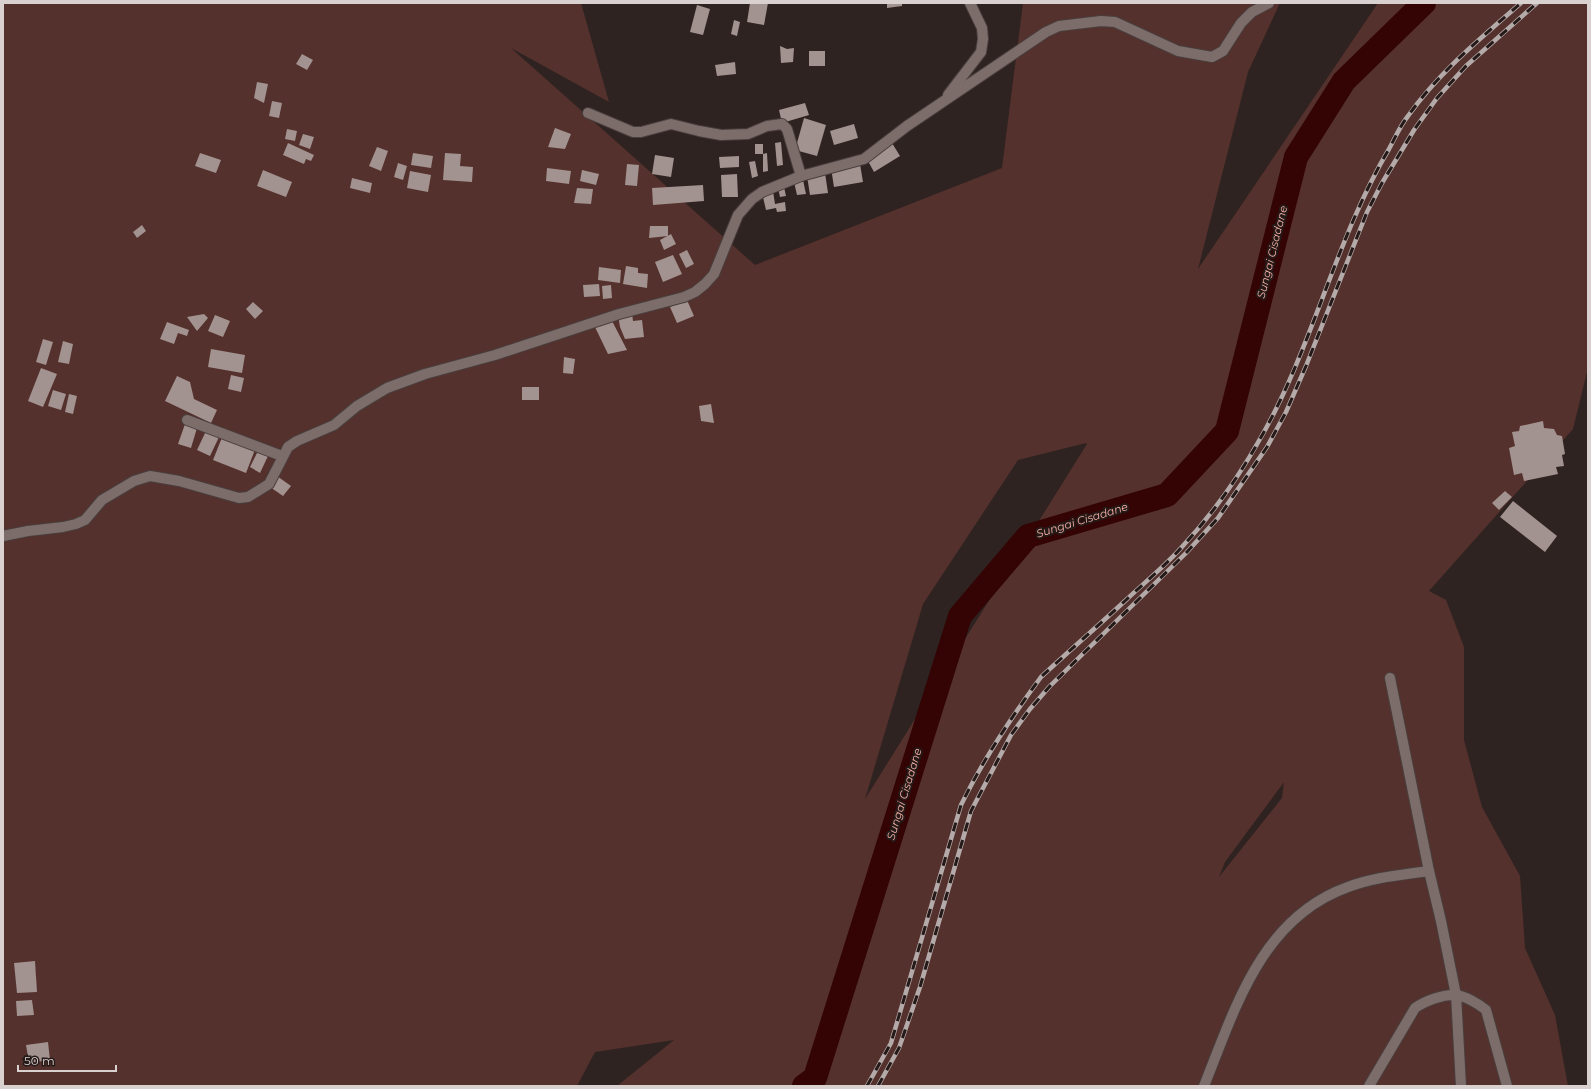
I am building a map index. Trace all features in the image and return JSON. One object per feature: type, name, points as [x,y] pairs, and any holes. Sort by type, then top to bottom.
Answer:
[{"type":"street","points":[[946,100],[967,69],[981,52],[983,39],[982,28],[970,3]]},
{"type":"street","points":[[3,536],[76,524],[85,520],[102,500],[134,481],[150,476],[179,481],[239,498],[248,497],[269,484],[282,456],[288,447],[297,441],[334,425],[357,406],[387,388],[424,374],[495,355],[619,314],[684,297],[695,292],[714,274],[738,215],[752,199],[762,192],[801,176],[864,159],[907,126],[1046,32],[1059,26],[1101,21],[1116,22],[1178,52],[1212,57],[1223,51],[1241,23],[1252,12],[1269,3]]},
{"type":"street","points":[[588,113],[633,132],[641,132],[657,126],[671,124],[721,135],[748,134],[775,124],[782,124],[787,129],[801,176]]},
{"type":"street","points":[[187,420],[282,456]]},
{"type":"street","points":[[1390,678],[1428,870],[1441,921],[1456,995],[1461,1086]]},
{"type":"street","points":[[1204,1086],[1232,1013],[1248,981],[1266,951],[1293,920],[1306,908],[1347,887],[1374,879],[1428,870]]},
{"type":"street","points":[[1369,1086],[1415,1008],[1434,998],[1456,995],[1479,1004],[1486,1010],[1507,1086]]},
{"type":"shaded area","points":[[3,3],[581,3],[609,102],[511,48],[755,265],[1002,168],[1023,3],[1280,3],[1248,72],[1198,269],[1378,3],[1588,3],[1588,368],[1573,429],[1429,591],[1446,600],[1464,647],[1464,740],[1482,807],[1520,876],[1525,948],[1555,1015],[1568,1086],[617,1086],[674,1040],[595,1052],[577,1086],[3,1086]],"holes":[[[1086,443],[1087,444],[865,799],[923,604],[1018,460]],[[1284,782],[1282,798],[1219,877],[1225,862]]]},
{"type":"building","points":[[750,3],[768,3],[764,25],[747,22]]},
{"type":"building","points":[[887,3],[902,3],[902,6],[887,8]]},
{"type":"building","points":[[697,5],[710,9],[703,35],[690,32]]},
{"type":"building","points":[[734,20],[740,22],[737,36],[731,34]]},
{"type":"building","points":[[780,46],[787,49],[794,48],[793,62],[781,63]]},
{"type":"building","points":[[809,51],[825,51],[825,66],[809,66]]},
{"type":"building","points":[[302,54],[313,60],[307,70],[296,64]]},
{"type":"building","points":[[735,62],[736,74],[717,76],[715,65]]},
{"type":"building","points":[[257,82],[268,84],[264,103],[254,98]]},
{"type":"building","points":[[272,101],[282,103],[279,118],[269,116]]},
{"type":"building","points":[[805,103],[809,115],[782,123],[779,110]]},
{"type":"building","points":[[804,118],[826,125],[817,156],[795,150]]},
{"type":"building","points":[[854,124],[858,138],[834,145],[830,131]]},
{"type":"building","points":[[555,128],[571,134],[565,149],[548,147]]},
{"type":"building","points":[[287,129],[297,131],[295,141],[285,139]]},
{"type":"building","points":[[303,134],[314,137],[310,149],[299,145]]},
{"type":"building","points":[[781,142],[783,165],[777,166],[775,143]]},
{"type":"building","points":[[288,143],[314,155],[311,161],[306,159],[304,164],[283,155]]},
{"type":"building","points":[[892,143],[900,156],[874,172],[868,161]]},
{"type":"building","points":[[755,144],[763,144],[763,154],[755,154]]},
{"type":"building","points":[[377,147],[388,151],[381,171],[369,166]]},
{"type":"building","points":[[200,153],[221,160],[216,173],[195,166]]},
{"type":"building","points":[[413,153],[433,156],[431,168],[411,165]]},
{"type":"building","points":[[445,153],[461,154],[460,166],[473,167],[472,182],[443,180]]},
{"type":"building","points":[[767,153],[768,171],[763,172],[763,154]]},
{"type":"building","points":[[655,155],[674,158],[671,177],[652,174]]},
{"type":"building","points":[[739,156],[739,167],[720,168],[719,157]]},
{"type":"building","points":[[755,161],[758,176],[752,178],[749,162]]},
{"type":"building","points":[[398,163],[407,166],[403,180],[394,177]]},
{"type":"building","points":[[627,164],[639,165],[637,186],[625,185]]},
{"type":"building","points":[[860,164],[863,182],[834,187],[831,168]]},
{"type":"building","points":[[547,168],[571,171],[569,184],[546,181]]},
{"type":"building","points":[[263,170],[292,182],[286,197],[257,186]]},
{"type":"building","points":[[582,170],[599,174],[596,185],[580,181]]},
{"type":"building","points":[[410,171],[431,175],[428,192],[407,188]]},
{"type":"building","points":[[825,173],[828,193],[810,195],[807,176]]},
{"type":"building","points":[[737,174],[738,197],[722,197],[721,175]]},
{"type":"building","points":[[352,178],[372,183],[370,193],[350,188]]},
{"type":"building","points":[[803,180],[806,194],[797,195],[794,182]]},
{"type":"building","points":[[703,185],[704,201],[653,205],[652,188]]},
{"type":"building","points":[[784,187],[786,196],[780,197],[778,188]]},
{"type":"building","points":[[577,188],[593,189],[591,204],[574,203]]},
{"type":"building","points":[[773,191],[775,204],[785,202],[786,211],[777,212],[776,208],[766,210],[762,193]]},
{"type":"building","points":[[142,225],[146,231],[137,238],[133,232]]},
{"type":"building","points":[[650,226],[668,226],[668,236],[649,238]]},
{"type":"building","points":[[671,234],[676,244],[664,250],[660,240]]},
{"type":"building","points":[[687,250],[694,264],[686,268],[679,254]]},
{"type":"building","points":[[673,255],[682,274],[663,282],[655,262]]},
{"type":"building","points":[[626,266],[638,268],[638,273],[648,274],[647,288],[623,284]]},
{"type":"building","points":[[599,267],[621,270],[620,283],[598,280]]},
{"type":"building","points":[[599,284],[600,296],[584,297],[583,285]]},
{"type":"building","points":[[611,285],[612,298],[603,299],[602,286]]},
{"type":"building","points":[[687,300],[694,316],[677,323],[670,307]]},
{"type":"building","points":[[253,302],[263,311],[255,319],[246,309]]},
{"type":"building","points":[[632,313],[633,321],[642,320],[644,337],[625,339],[620,327],[618,315]]},
{"type":"building","points":[[204,314],[208,318],[197,331],[187,317]]},
{"type":"building","points":[[215,315],[230,321],[223,337],[208,331]]},
{"type":"building","points":[[610,317],[627,350],[608,354],[594,325]]},
{"type":"building","points":[[167,322],[189,330],[187,336],[178,333],[174,344],[160,339]]},
{"type":"building","points":[[43,339],[53,342],[46,365],[36,362]]},
{"type":"building","points":[[63,341],[73,344],[69,364],[58,362]]},
{"type":"building","points":[[211,349],[245,355],[242,373],[208,367]]},
{"type":"building","points":[[564,357],[575,359],[573,374],[563,373]]},
{"type":"building","points":[[41,368],[57,374],[43,407],[28,401]]},
{"type":"building","points":[[231,375],[244,378],[241,392],[228,389]]},
{"type":"building","points":[[177,376],[190,382],[194,399],[217,410],[211,423],[165,401]]},
{"type":"building","points":[[522,387],[539,387],[539,400],[522,400]]},
{"type":"building","points":[[53,390],[66,394],[61,410],[48,406]]},
{"type":"building","points":[[69,394],[77,396],[73,414],[65,412]]},
{"type":"building","points":[[711,404],[714,423],[701,421],[699,406]]},
{"type":"building","points":[[1543,421],[1544,428],[1554,429],[1557,435],[1562,436],[1565,454],[1562,455],[1564,466],[1556,467],[1558,474],[1524,481],[1522,473],[1514,475],[1509,448],[1515,446],[1512,432],[1519,431],[1520,426]]},
{"type":"building","points":[[185,424],[197,428],[191,448],[178,444]]},
{"type":"building","points":[[206,431],[219,437],[210,456],[197,450]]},
{"type":"building","points":[[223,435],[256,447],[246,473],[213,460]]},
{"type":"building","points":[[258,451],[268,456],[260,473],[250,467]]},
{"type":"building","points":[[277,476],[291,486],[283,496],[270,487]]},
{"type":"building","points":[[1505,491],[1512,497],[1499,510],[1492,503]]},
{"type":"building","points":[[1513,501],[1557,536],[1545,552],[1500,517]]},
{"type":"building","points":[[35,961],[37,992],[17,993],[14,963]]},
{"type":"building","points":[[32,1000],[34,1015],[17,1016],[16,1001]]},
{"type":"building","points":[[48,1042],[50,1060],[29,1063],[26,1045]]},
{"type":"waterway","name":"Sungai Cisadane","points":[[804,1086],[815,1078],[960,616],[1028,536],[1167,495],[1227,431],[1296,157],[1344,81],[1424,3]]},
{"type":"railway","points":[[867,1086],[891,1043],[961,805],[988,755],[1041,677],[1168,562],[1203,523],[1234,482],[1252,454],[1279,404],[1310,331],[1338,256],[1370,184],[1402,124],[1433,84],[1521,3]]},
{"type":"railway","points":[[878,1086],[899,1048],[920,987],[971,811],[1011,735],[1030,709],[1050,686],[1186,553],[1218,518],[1267,447],[1286,412],[1306,366],[1367,212],[1382,183],[1414,130],[1437,98],[1466,66],[1537,3]]}]
